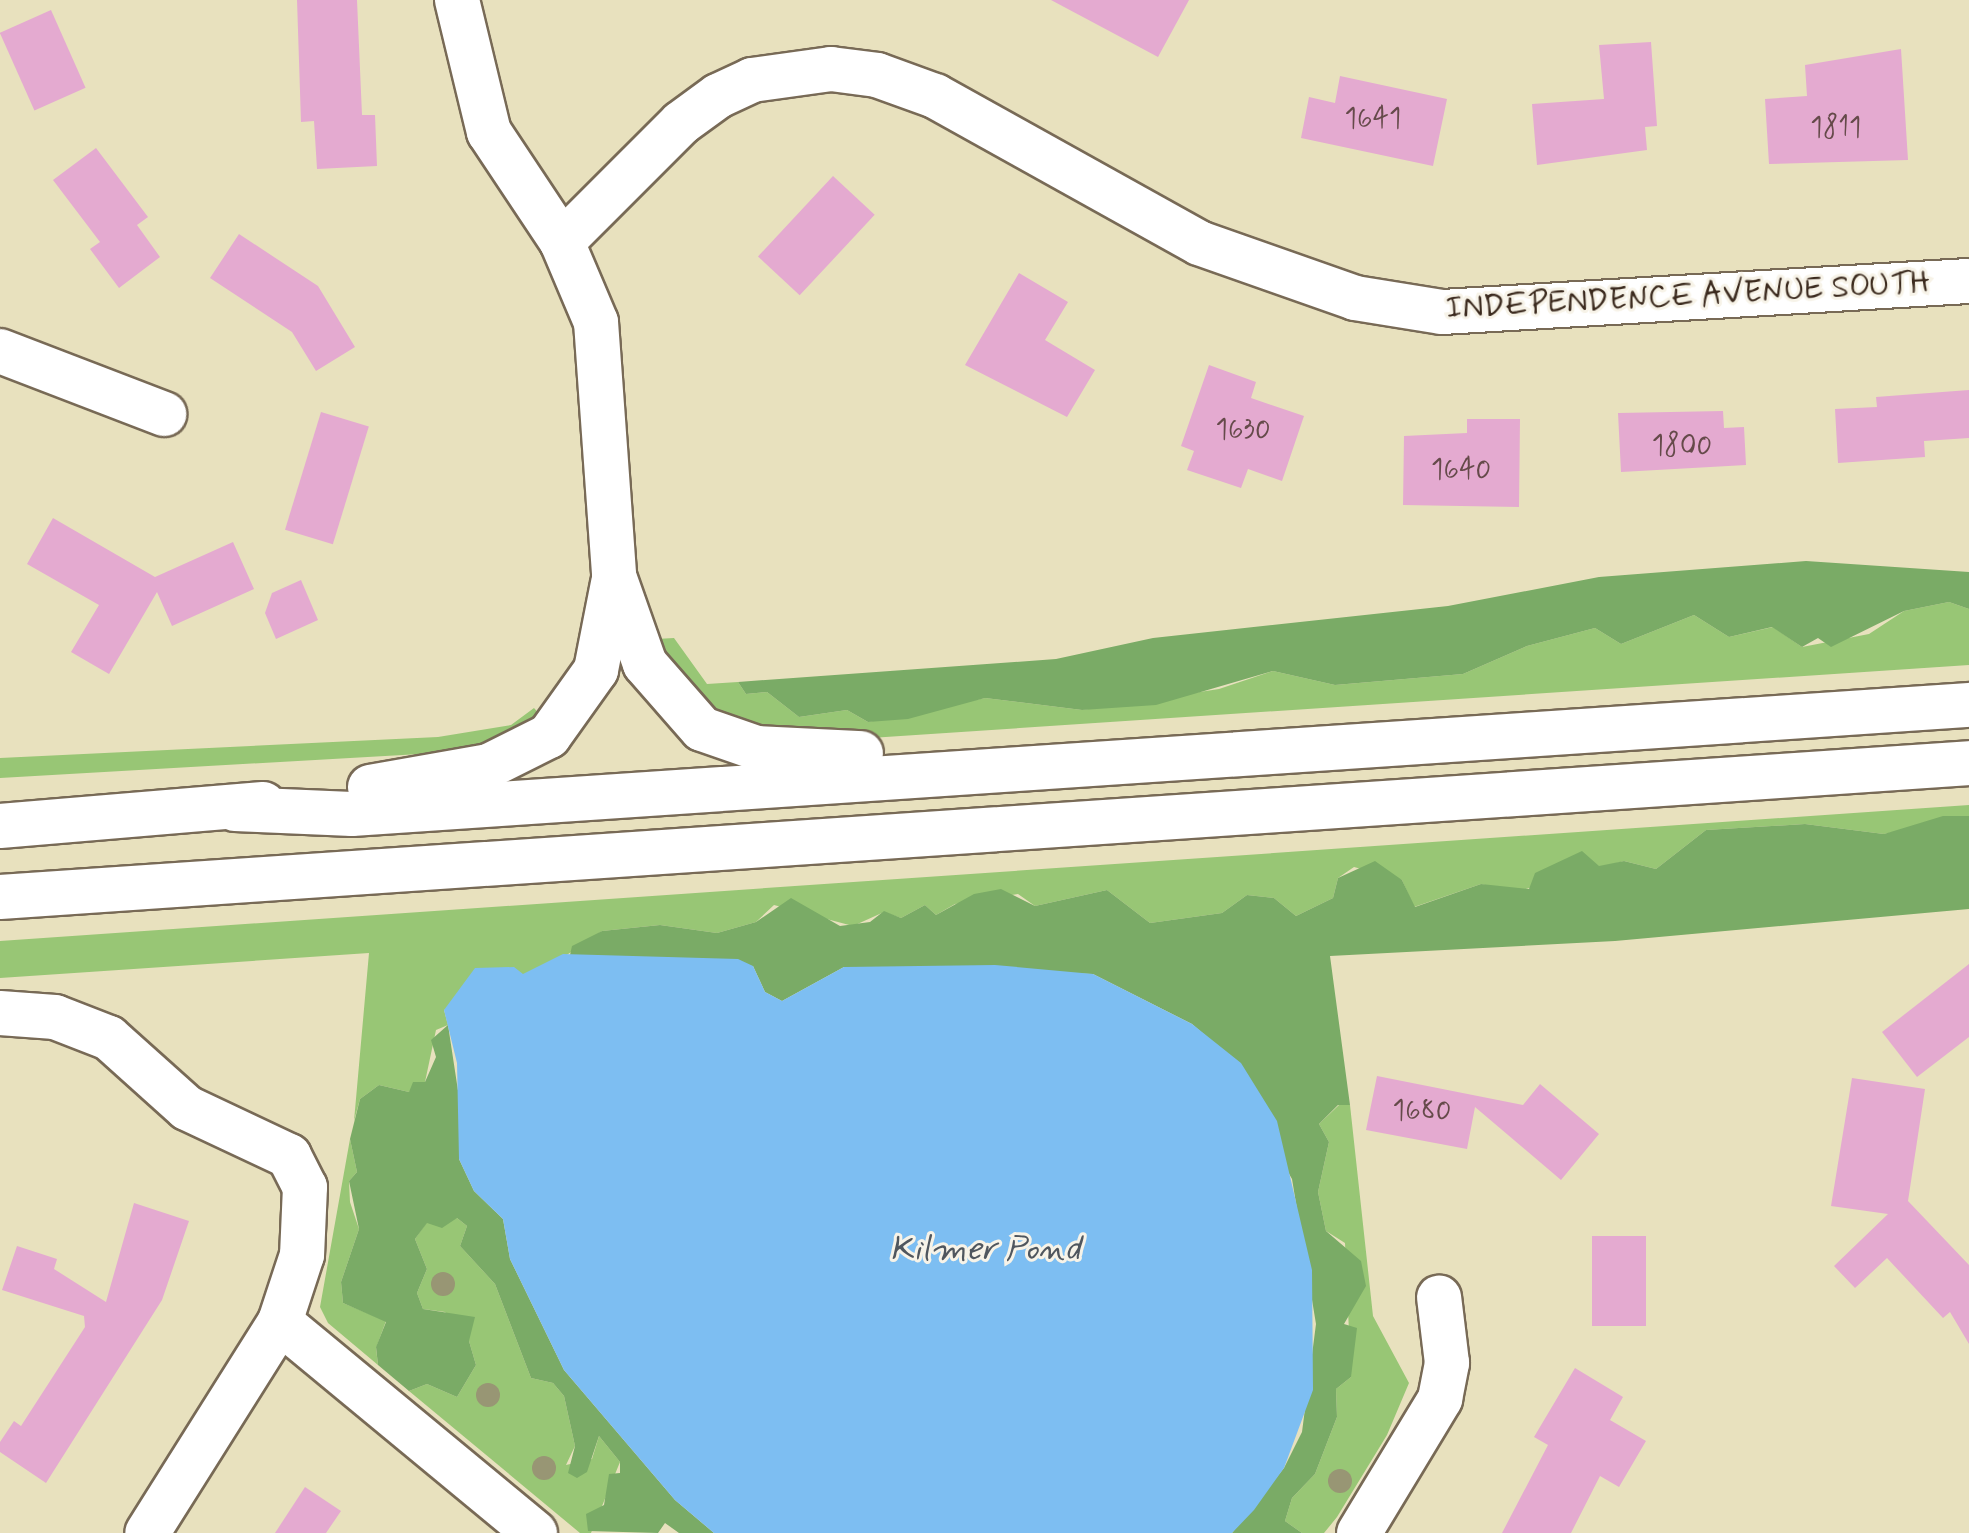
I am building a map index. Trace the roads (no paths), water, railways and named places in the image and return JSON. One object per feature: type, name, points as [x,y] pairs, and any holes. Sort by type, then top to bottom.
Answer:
[{"type":"main road","points":[[457,0],[489,132],[562,242],[596,322],[614,576],[635,641],[663,691],[702,729],[728,741],[790,753],[1279,752]]},
{"type":"main road","name":"INDEPENDENCE AVENUE SOUTH","points":[[562,242],[681,123],[718,96],[752,80],[831,69],[877,75],[935,96],[1199,243],[1355,298],[1457,312],[1969,281]]},
{"type":"main road","points":[[0,351],[164,414]]},
{"type":"main road","points":[[0,826],[235,809],[460,773],[533,747],[583,696],[614,576]]},
{"type":"main road","points":[[235,809],[352,814],[1969,705]]},
{"type":"main road","points":[[0,897],[1969,763]]},
{"type":"main road","points":[[0,1013],[55,1017],[109,1038],[187,1108],[289,1156],[308,1215],[280,1322],[147,1533]]},
{"type":"main road","points":[[1359,1533],[1440,1399],[1447,1363],[1439,1297]]},
{"type":"main road","points":[[280,1322],[535,1533]]},
{"type":"water","name":"Kilmer Pond","points":[[563,954],[738,959],[753,966],[765,992],[782,1001],[844,967],[995,965],[1093,974],[1192,1024],[1241,1063],[1277,1121],[1312,1270],[1313,1390],[1284,1468],[1254,1510],[1232,1533],[714,1533],[675,1500],[564,1370],[510,1259],[503,1219],[474,1191],[459,1159],[457,1063],[444,1010],[475,968],[514,967],[523,974]]}]
